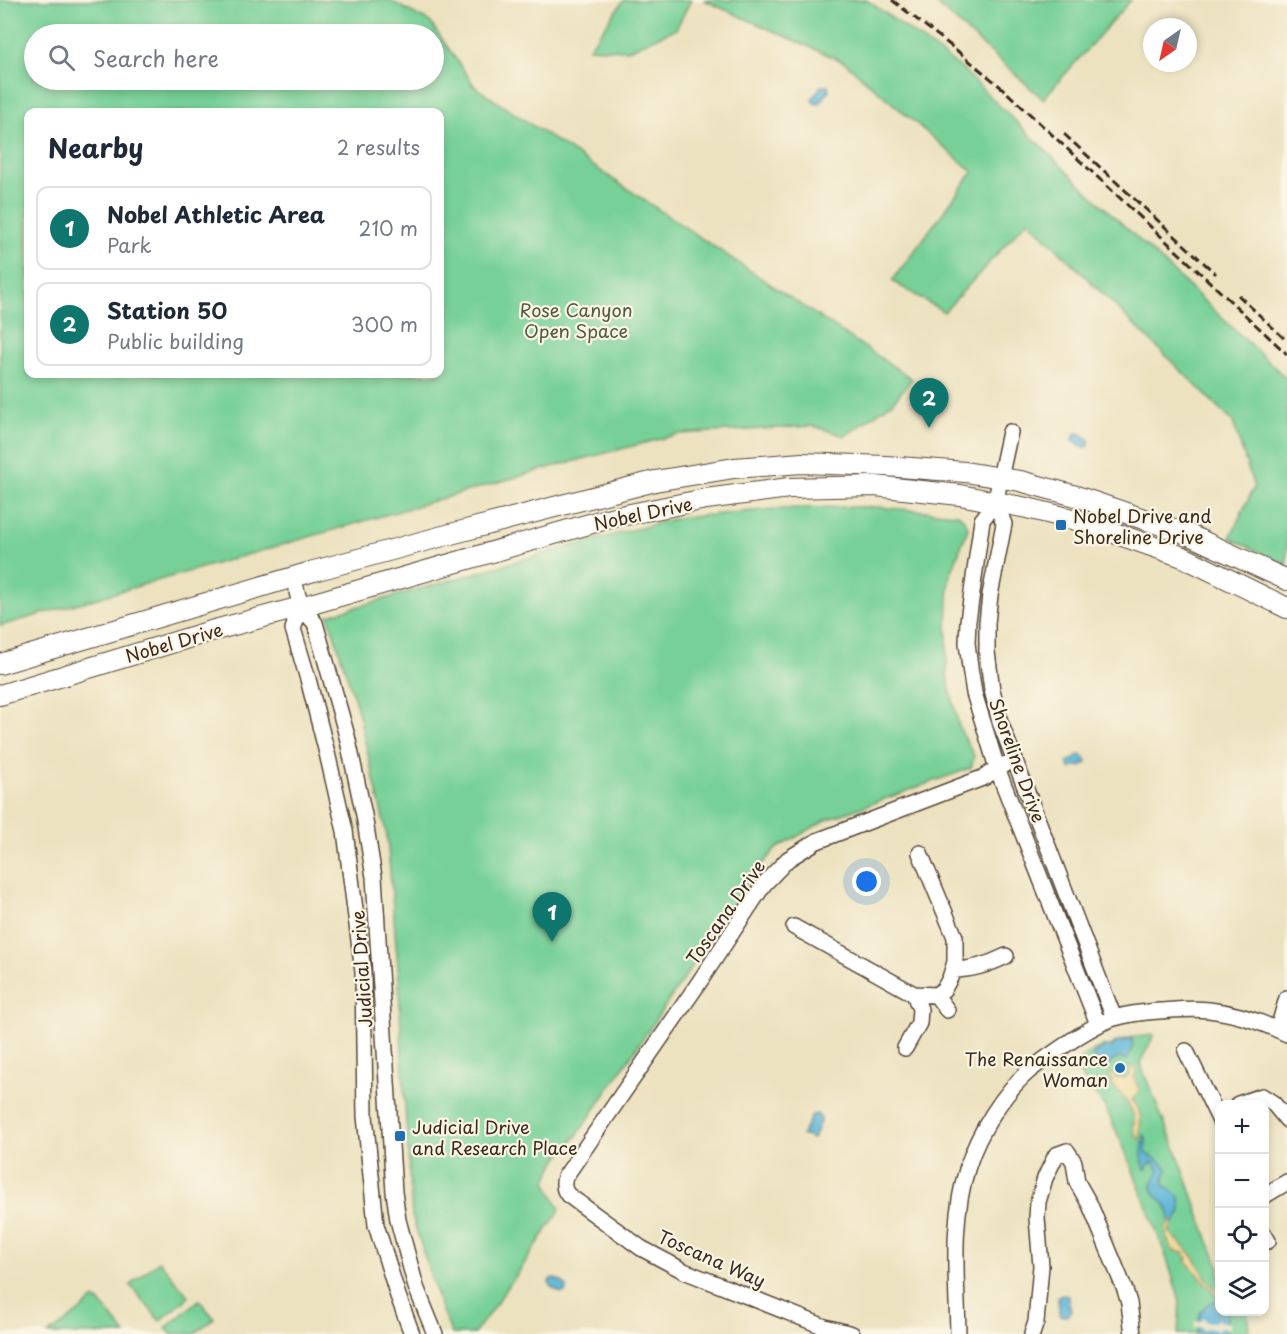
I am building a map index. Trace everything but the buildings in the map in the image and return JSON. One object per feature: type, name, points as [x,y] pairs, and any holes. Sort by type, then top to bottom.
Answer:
[{"type":"main road","name":"Nobel Drive","points":[[0,664],[293,577],[656,481],[734,468],[802,463],[854,464],[964,472],[1020,481],[1076,496],[1185,533],[1287,580]]},
{"type":"main road","name":"Nobel Drive","points":[[0,694],[211,631],[610,518],[705,499],[789,488],[875,486],[960,495],[1027,508],[1080,521],[1183,557],[1287,608]]},
{"type":"street","name":"Shoreline Drive","points":[[1010,432],[996,502],[982,520],[970,596],[967,643],[974,693],[997,768],[1098,1024]]},
{"type":"street","name":"Shoreline Drive","points":[[996,502],[1004,524],[987,623],[987,652],[992,690],[1000,723],[1114,1018]]},
{"type":"street","name":"Judicial Drive","points":[[293,577],[301,607],[315,623],[347,736],[364,815],[374,877],[396,1210],[416,1287],[435,1334]]},
{"type":"street","name":"Judicial Drive","points":[[301,607],[293,629],[327,753],[345,831],[363,972],[366,1116],[376,1225],[412,1334]]},
{"type":"street","name":"Toscana Drive","points":[[568,1195],[563,1184],[565,1177],[764,884],[788,859],[818,841],[985,777],[997,768],[1015,760]]},
{"type":"street","points":[[794,927],[914,994],[936,994],[944,989],[953,970],[956,937],[920,853]]},
{"type":"street","points":[[953,970],[967,970],[1006,957]]},
{"type":"street","points":[[905,1048],[919,1023],[920,1009],[914,994]]},
{"type":"street","points":[[936,994],[947,1010]]},
{"type":"street","points":[[958,1334],[956,1243],[962,1188],[975,1146],[998,1107],[1021,1079],[1060,1048],[1098,1024],[1114,1018],[1150,1012],[1208,1010],[1248,1018],[1282,1032],[1287,998]]},
{"type":"street","points":[[1186,1051],[1215,1109]]},
{"type":"street","points":[[1247,1100],[1263,1093],[1287,1120]]},
{"type":"street","points":[[1032,1334],[1036,1322],[1041,1266],[1038,1203],[1044,1178],[1056,1155],[1067,1150],[1074,1162],[1077,1182],[1090,1205],[1125,1290],[1133,1334]]},
{"type":"street","points":[[1269,1193],[1287,1182]]},
{"type":"street","name":"Toscana Way","points":[[568,1195],[641,1248],[684,1271],[825,1327],[852,1334]]},
{"type":"green space","name":"Rose Canyon Open Space","points":[[0,0],[389,0],[431,24],[24,24],[24,90],[444,90],[444,42],[474,85],[472,85],[912,379],[893,402],[845,436],[813,426],[679,434],[548,468],[0,626]]},
{"type":"green space","points":[[624,0],[691,0],[676,29],[628,50],[589,48]]},
{"type":"green space","points":[[703,0],[867,0],[962,69],[1085,189],[1287,379],[1287,565],[1230,538],[1254,487],[1233,422],[1028,220],[944,312],[892,281],[973,172],[844,62]]},
{"type":"green space","points":[[932,0],[1131,0],[1043,99]]},
{"type":"green space","points":[[878,507],[958,514],[965,520],[968,528],[949,579],[947,676],[959,727],[974,756],[971,768],[826,820],[777,848],[752,875],[578,1134],[556,1161],[546,1181],[560,1210],[474,1334],[452,1334],[440,1306],[412,1216],[399,979],[387,836],[358,711],[328,615],[677,518],[775,509]]},
{"type":"green space","points":[[1154,1035],[1140,1063],[1177,1152],[1215,1256],[1215,1316],[1248,1316],[1249,1334],[1178,1334],[1180,1301],[1166,1256],[1124,1148],[1105,1107],[1078,1071],[1081,1058],[1096,1049],[1112,1046],[1114,1043],[1133,1037]]},
{"type":"green space","points":[[159,1261],[189,1297],[160,1321],[130,1285]]},
{"type":"green space","points":[[94,1299],[99,1301],[126,1334],[48,1334],[66,1322]]},
{"type":"green space","points":[[199,1300],[214,1318],[194,1334],[171,1334],[166,1328]]},
{"type":"sand","points":[[1132,1065],[1136,1072],[1134,1078],[1140,1091],[1132,1100],[1140,1114],[1140,1139],[1134,1136],[1136,1135],[1132,1110],[1112,1085],[1109,1076],[1113,1074],[1117,1078],[1125,1078],[1130,1074]]},
{"type":"sand","points":[[1169,1219],[1174,1223],[1169,1231],[1193,1256],[1207,1280],[1215,1288],[1215,1293],[1188,1264],[1184,1253],[1174,1251],[1170,1247],[1166,1227],[1170,1224]]},
{"type":"water","points":[[821,86],[828,86],[829,91],[819,104],[814,103],[812,99]]},
{"type":"water","points":[[1076,433],[1089,439],[1089,446],[1083,448],[1073,441]]},
{"type":"water","points":[[1081,755],[1087,762],[1080,767],[1079,765],[1070,769],[1067,762]]},
{"type":"water","points":[[1132,1039],[1133,1046],[1127,1060],[1116,1059],[1109,1066],[1092,1057],[1107,1046],[1112,1047],[1115,1043]]},
{"type":"water","points":[[817,1114],[821,1119],[813,1139],[802,1135],[812,1115]]},
{"type":"water","points":[[1144,1135],[1146,1152],[1167,1168],[1163,1180],[1164,1185],[1180,1197],[1181,1211],[1174,1223],[1170,1219],[1166,1206],[1152,1190],[1152,1183],[1158,1170],[1153,1162],[1146,1170],[1144,1166],[1142,1152]]},
{"type":"water","points":[[552,1278],[561,1281],[567,1287],[565,1292],[561,1293],[550,1286],[549,1281]]},
{"type":"water","points":[[1061,1294],[1068,1296],[1071,1311],[1067,1316],[1059,1314],[1058,1297]]},
{"type":"water","points":[[1215,1301],[1215,1316],[1227,1316],[1226,1334],[1197,1334],[1201,1311]]},
{"type":"pier","points":[[1204,1318],[1206,1322],[1215,1322],[1218,1319],[1220,1322],[1229,1323],[1229,1328],[1220,1328],[1217,1331],[1215,1328],[1206,1328],[1203,1331],[1201,1327],[1195,1327],[1195,1321],[1201,1321]]},
{"type":"railway","points":[[892,0],[1002,88],[1287,354]]},
{"type":"railway","points":[[1064,134],[1216,274]]},
{"type":"railway","points":[[1238,295],[1287,341]]},
{"type":"place","name":"Station 50","points":[[929,428]]},
{"type":"place","name":"Nobel Drive and Shoreline Drive","points":[[1061,525]]},
{"type":"place","name":"Nobel Athletic Area","points":[[552,942]]},
{"type":"place","name":"The Renaissance Woman","points":[[1120,1068]]},
{"type":"place","name":"Judicial Drive and Research Place","points":[[400,1136]]}]
